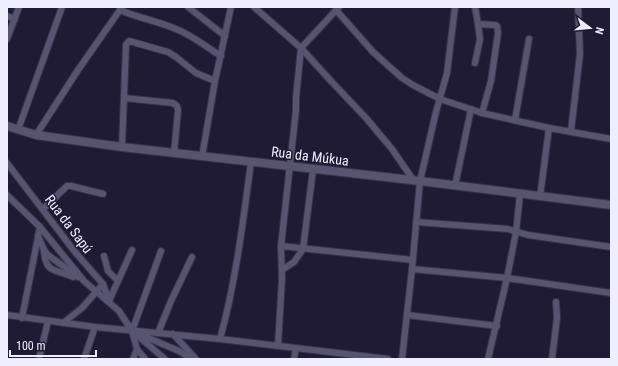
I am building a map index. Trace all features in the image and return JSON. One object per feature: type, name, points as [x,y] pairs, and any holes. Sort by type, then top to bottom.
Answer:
[{"type":"street","points":[[7,39],[20,7]]},
{"type":"street","points":[[18,130],[62,7]]},
{"type":"street","points":[[188,7],[225,36]]},
{"type":"street","points":[[202,157],[215,81],[231,7]]},
{"type":"street","points":[[254,7],[302,48],[380,133],[417,181]]},
{"type":"street","points":[[402,359],[413,260],[417,181],[446,73],[455,7]]},
{"type":"street","points":[[475,7],[480,39],[475,64]]},
{"type":"street","points":[[571,131],[580,54],[578,7]]},
{"type":"street","points":[[36,135],[82,64],[121,8],[139,18],[174,28],[185,33],[221,56]]},
{"type":"street","points":[[278,346],[282,270],[281,246],[302,48],[337,9],[373,52],[392,69],[413,85],[440,99],[482,113],[549,128],[611,139]]},
{"type":"street","points":[[7,16],[15,19]]},
{"type":"street","points":[[478,24],[495,25],[497,26],[498,33],[492,81],[482,113]]},
{"type":"street","points":[[515,120],[529,39]]},
{"type":"street","points":[[122,147],[126,45],[129,41],[168,52],[196,73],[215,81]]},
{"type":"street","points":[[124,98],[173,104],[177,106],[178,110],[174,154]]},
{"type":"street","points":[[455,186],[471,109]]},
{"type":"street","name":"Rua da Múkua","points":[[7,126],[36,135],[174,154],[290,166],[611,205]]},
{"type":"street","points":[[540,197],[549,128]]},
{"type":"street","points":[[220,339],[227,314],[239,253],[251,162]]},
{"type":"street","name":"Rua da Sapú","points":[[7,163],[75,252],[103,284],[109,301]]},
{"type":"street","points":[[282,270],[294,262],[303,249],[313,170]]},
{"type":"street","points":[[43,209],[67,186],[103,194]]},
{"type":"street","points":[[488,359],[516,232],[520,194]]},
{"type":"street","name":"Rua da Sapú","points":[[7,195],[40,227],[84,281],[119,311],[132,331],[165,359]]},
{"type":"street","points":[[416,222],[508,229],[530,235],[611,247]]},
{"type":"street","points":[[22,318],[40,227]]},
{"type":"street","points":[[38,236],[44,250],[53,260],[84,281]]},
{"type":"street","points":[[281,246],[413,260]]},
{"type":"street","points":[[109,301],[132,250]]},
{"type":"street","points":[[144,359],[136,349],[132,331],[160,251]]},
{"type":"street","points":[[104,256],[108,271],[118,281]]},
{"type":"street","points":[[158,333],[171,301],[192,257]]},
{"type":"street","points":[[412,269],[507,278],[611,293]]},
{"type":"street","points":[[64,323],[82,308],[103,284]]},
{"type":"street","points":[[552,359],[558,318],[556,302]]},
{"type":"street","points":[[407,315],[496,326]]},
{"type":"street","points":[[7,316],[388,359]]},
{"type":"street","points":[[39,359],[48,321]]},
{"type":"street","points":[[84,359],[95,327]]},
{"type":"street","points":[[132,331],[179,351],[192,359]]},
{"type":"street","points":[[173,334],[196,359]]},
{"type":"street","points":[[294,359],[296,348]]},
{"type":"street","points":[[133,359],[136,349]]}]
